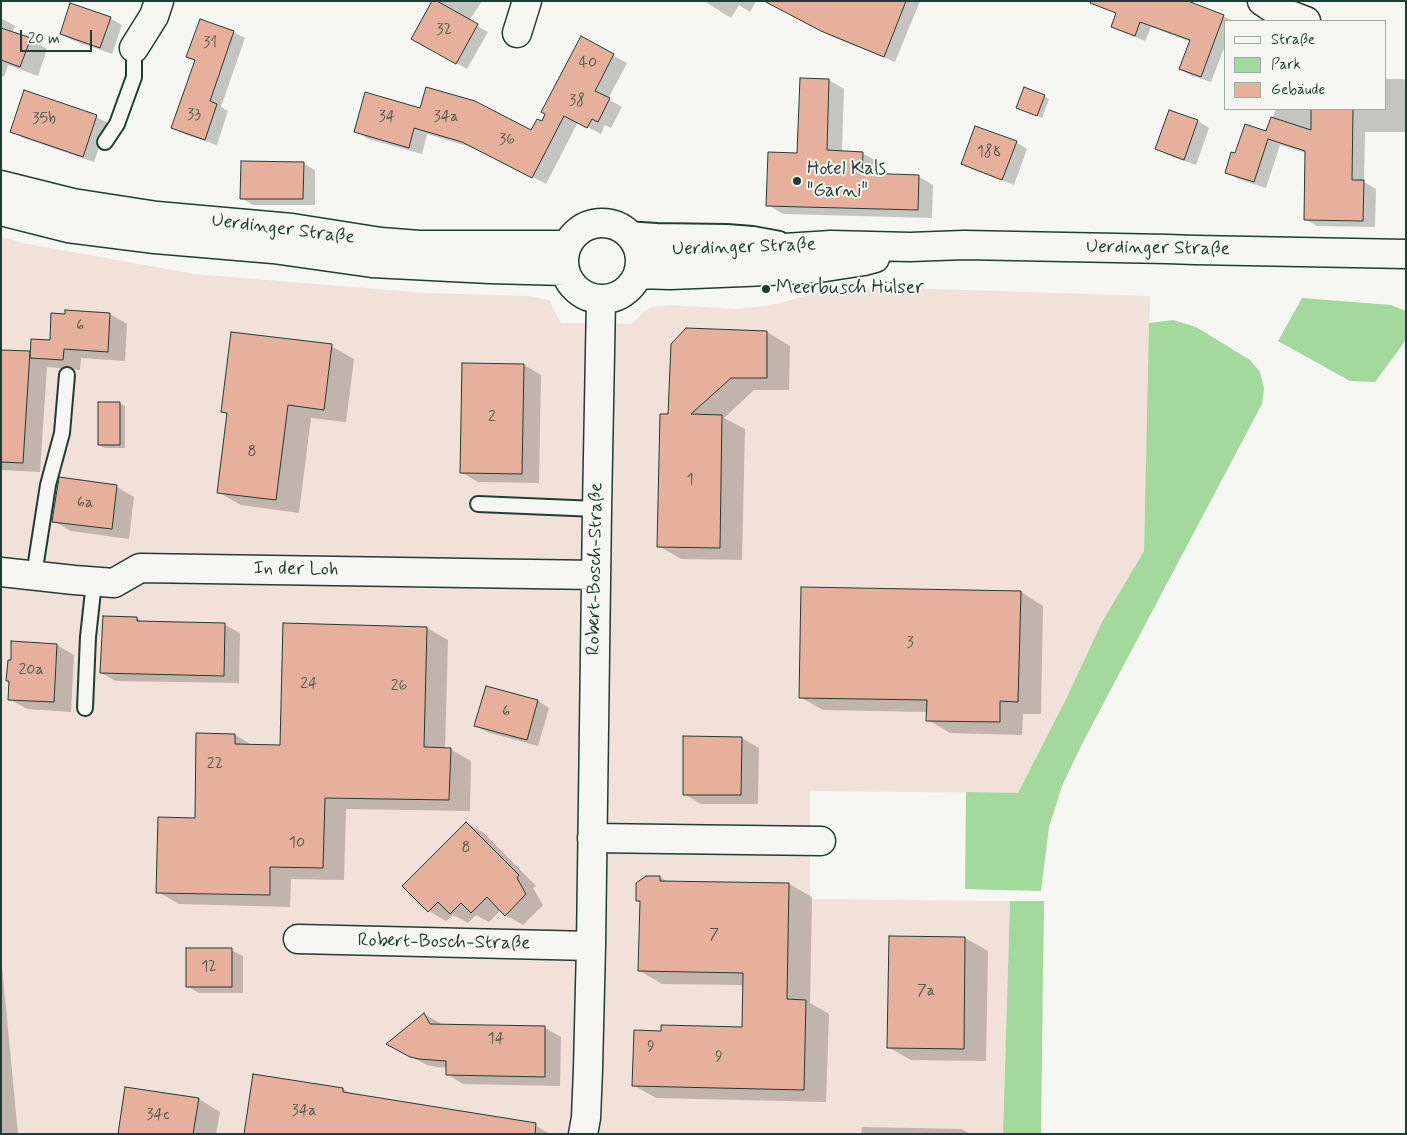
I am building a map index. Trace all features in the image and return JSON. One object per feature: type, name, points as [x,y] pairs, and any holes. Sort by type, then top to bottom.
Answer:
[{"type":"street","points":[[134,48],[154,16],[159,1]]},
{"type":"street","points":[[517,33],[527,1]]},
{"type":"street","points":[[1262,1],[1274,9],[1303,20]]},
{"type":"street","name":"Uerdinger Straße","points":[[1,185],[72,204],[157,216],[292,228],[381,242],[566,258]]},
{"type":"street","name":"Uerdinger Straße","points":[[1,211],[68,228],[155,239],[273,249],[372,264],[490,269],[566,258]]},
{"type":"street","name":"Uerdinger Straße","points":[[566,258],[573,235],[592,223],[603,222],[614,224],[632,238],[662,250],[964,245],[1406,254]]},
{"type":"street","points":[[566,258],[570,282],[578,291],[589,297],[601,300],[617,297],[630,288],[639,274],[632,238]]},
{"type":"street","name":"Uerdinger Straße","points":[[639,274],[762,272],[819,268],[864,261],[910,247]]},
{"type":"street","name":"Robert-Bosch-Straße","points":[[583,1134],[586,1118],[591,946],[601,300]]},
{"type":"street","name":"In der Loh","points":[[1,572],[114,583],[140,568],[596,564]]},
{"type":"street","points":[[592,838],[821,841]]},
{"type":"street","name":"Robert-Bosch-Straße","points":[[298,939],[591,946]]},
{"type":"lane","points":[[105,142],[117,124],[134,77],[134,48]]},
{"type":"lane","points":[[34,575],[48,485],[62,433],[67,375]]},
{"type":"lane","points":[[478,504],[597,509]]},
{"type":"lane","points":[[85,708],[88,637],[94,582]]},
{"type":"shaded area","points":[[1,237],[28,244],[194,274],[426,293],[527,296],[549,300],[561,323],[632,324],[641,314],[652,307],[670,305],[737,309],[772,305],[843,286],[1150,296],[1144,551],[1102,622],[1066,699],[1018,793],[810,791],[810,899],[1010,901],[1003,1134],[1,1134]]},
{"type":"green space","points":[[1302,298],[1391,305],[1406,311],[1406,340],[1375,382],[1350,381],[1278,341]]},
{"type":"green space","points":[[1173,320],[1196,327],[1250,360],[1260,372],[1264,389],[1262,404],[1082,744],[1062,786],[1049,827],[1041,891],[965,889],[966,792],[1018,793],[1066,699],[1102,622],[1144,551],[1149,323]]},
{"type":"green space","points":[[1010,901],[1044,901],[1041,1134],[1003,1134]]},
{"type":"building","points":[[432,1],[437,1],[478,24],[456,64],[411,39]]},
{"type":"building","points":[[764,1],[906,1],[884,57],[821,31]]},
{"type":"building","points":[[1091,1],[1188,1],[1224,15],[1201,77],[1179,69],[1190,40],[1140,22],[1135,36],[1111,27],[1116,13],[1090,3]]},
{"type":"building","points":[[70,3],[111,17],[100,48],[60,34]]},
{"type":"building","points":[[200,19],[234,31],[210,101],[217,104],[205,140],[171,128],[195,60],[186,57]]},
{"type":"building","points":[[1,28],[31,38],[20,67],[1,60]]},
{"type":"building","points":[[581,36],[614,54],[595,91],[610,98],[598,122],[592,119],[587,128],[564,116],[532,178],[462,142],[414,128],[409,148],[354,132],[365,92],[420,108],[426,87],[475,101],[531,130],[537,119],[542,121],[545,114],[541,112]]},
{"type":"building","points":[[800,78],[829,79],[827,150],[863,152],[862,173],[919,175],[918,210],[766,206],[768,152],[797,153]]},
{"type":"building","points":[[1024,87],[1045,95],[1037,116],[1016,108]]},
{"type":"building","points":[[24,90],[97,115],[83,157],[10,132]]},
{"type":"building","points":[[1169,110],[1198,120],[1184,160],[1155,149]]},
{"type":"building","points":[[1311,110],[1353,110],[1352,180],[1364,180],[1363,221],[1304,220],[1305,151],[1268,139],[1254,182],[1225,173],[1231,152],[1235,153],[1245,124],[1266,131],[1271,117],[1311,130]]},
{"type":"building","points":[[975,126],[1017,141],[1002,180],[961,164]]},
{"type":"building","points":[[241,161],[304,162],[303,199],[240,199]]},
{"type":"building","points":[[65,310],[110,313],[108,352],[64,349],[63,360],[30,358],[31,339],[50,340],[51,313],[65,314]]},
{"type":"building","points":[[686,328],[767,331],[767,378],[731,378],[691,414],[722,415],[720,548],[657,547],[660,414],[668,414],[671,344]]},
{"type":"building","points":[[231,332],[332,344],[324,410],[288,405],[276,500],[217,493],[227,413],[221,412]]},
{"type":"building","points":[[1,350],[30,351],[23,463],[1,462]]},
{"type":"building","points":[[462,363],[524,364],[522,474],[460,473]]},
{"type":"building","points":[[98,402],[120,402],[120,445],[98,445]]},
{"type":"building","points":[[59,477],[117,485],[112,529],[52,522]]},
{"type":"building","points":[[801,587],[1021,591],[1018,702],[1000,701],[1000,722],[926,721],[927,700],[799,698]]},
{"type":"building","points":[[103,616],[137,617],[137,621],[225,623],[224,676],[100,673]]},
{"type":"building","points":[[283,623],[427,627],[424,747],[451,748],[449,800],[325,798],[323,868],[270,867],[270,895],[156,893],[158,817],[195,818],[196,733],[235,734],[235,744],[280,745]]},
{"type":"building","points":[[11,641],[57,644],[54,702],[8,700],[9,681],[6,681],[8,660],[11,660]]},
{"type":"building","points":[[486,686],[538,700],[527,740],[474,726]]},
{"type":"building","points":[[683,736],[742,737],[741,795],[683,795]]},
{"type":"building","points":[[466,822],[519,875],[517,878],[526,894],[505,916],[487,897],[471,913],[461,903],[450,914],[438,902],[428,912],[402,886]]},
{"type":"building","points":[[646,876],[660,876],[660,881],[789,883],[787,999],[806,1000],[804,1090],[632,1086],[634,1030],[661,1031],[661,1025],[742,1027],[743,973],[638,971],[640,901],[636,901],[636,883]]},
{"type":"building","points":[[889,936],[965,937],[964,1049],[887,1048]]},
{"type":"building","points":[[186,948],[232,948],[232,987],[186,987]]},
{"type":"building","points":[[424,1013],[430,1024],[545,1026],[545,1077],[446,1075],[446,1061],[410,1057],[386,1044]]},
{"type":"building","points":[[253,1074],[343,1088],[343,1092],[536,1123],[535,1134],[244,1134]]},
{"type":"building","points":[[125,1087],[199,1098],[193,1134],[118,1134]]},
{"type":"place","name":"Hotel Kals \"Garni\"","points":[[797,181]]},
{"type":"place","name":"Meerbusch Hülser","points":[[766,289]]}]
